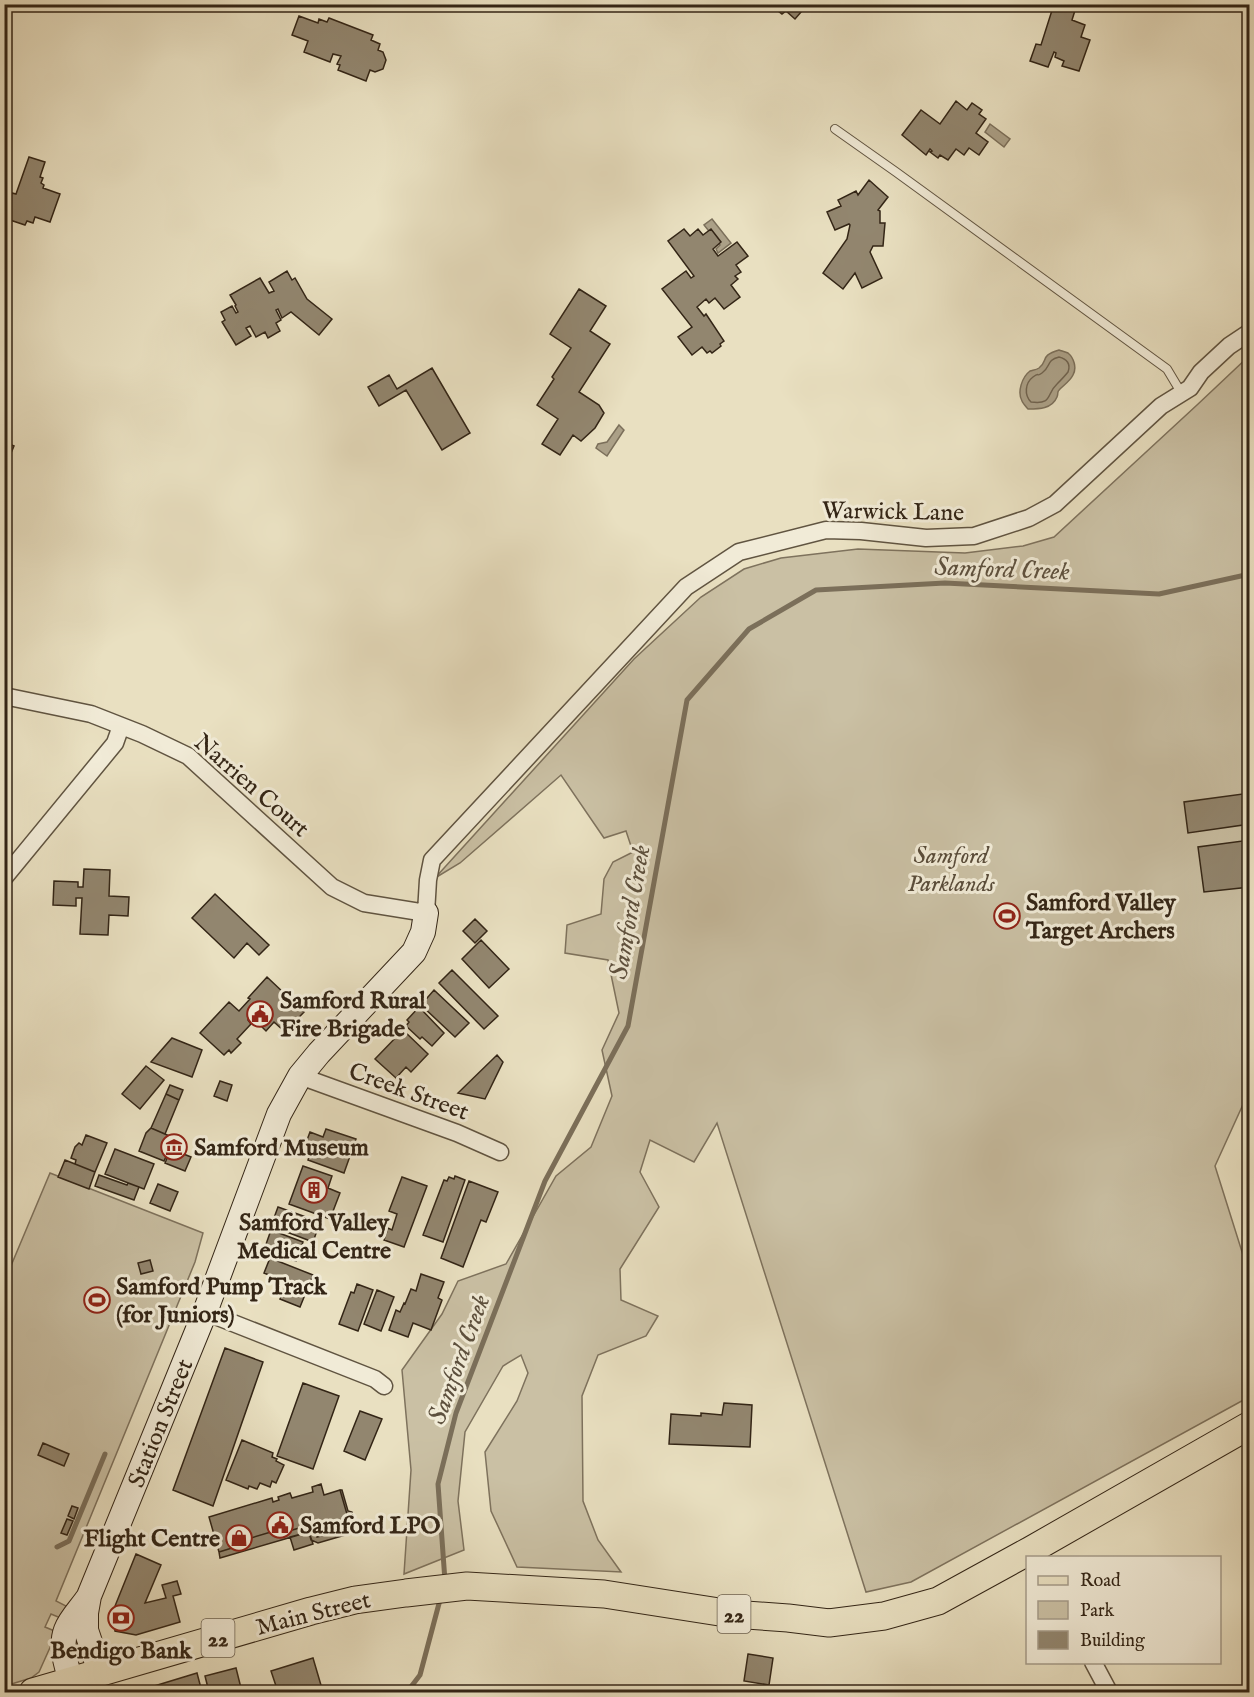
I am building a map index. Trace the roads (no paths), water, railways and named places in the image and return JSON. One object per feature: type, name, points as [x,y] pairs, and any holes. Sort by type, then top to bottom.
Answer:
[{"type":"main road","name":"22","points":[[1033,1554],[1250,1425]]},
{"type":"main road","name":"Main Street","points":[[33,1692],[311,1611],[355,1600],[406,1593],[467,1586],[604,1594],[732,1614],[829,1623],[884,1616],[938,1601],[1026,1557]]},
{"type":"street","name":"Warwick Lane","points":[[426,913],[432,860],[686,587],[739,552],[826,530],[926,538],[974,536],[1029,518],[1055,504],[1161,406],[1190,388],[1201,372],[1229,346],[1250,332]]},
{"type":"street","name":"Narrien Court","points":[[4,696],[91,714],[188,756],[332,887],[364,903],[426,913]]},
{"type":"street","points":[[4,878],[115,743],[121,726]]},
{"type":"street","name":"Station Street","points":[[100,1672],[86,1630],[89,1596],[205,1312],[279,1114],[300,1076],[319,1053],[414,952],[423,932],[426,913]]},
{"type":"street","name":"Creek Street","points":[[300,1076],[457,1133],[500,1152]]},
{"type":"street","points":[[205,1312],[368,1377],[384,1386]]},
{"type":"street","name":"Station Street","points":[[71,1681],[63,1645],[66,1628],[89,1596]]},
{"type":"street","points":[[1094,1664],[1109,1692]]},
{"type":"lane","points":[[835,129],[1000,246],[1167,369],[1182,394]]},
{"type":"water","points":[[990,124],[1010,139],[1004,147],[985,132]]},
{"type":"water","points":[[712,219],[731,243],[718,253],[716,249],[720,245],[704,225]]},
{"type":"water","points":[[1059,350],[1068,353],[1072,358],[1075,366],[1073,375],[1059,390],[1052,404],[1028,409],[1021,397],[1020,389],[1023,381],[1030,371],[1042,365],[1049,354]]},
{"type":"water","points":[[619,425],[624,430],[607,456],[596,448],[598,444],[607,442]]},
{"type":"waterway","name":"Samford Creek","points":[[445,1581],[438,1484],[456,1413],[545,1181],[628,1026],[687,700],[749,629],[816,590],[945,583],[1159,594],[1250,574]]},
{"type":"waterway","points":[[57,1547],[69,1541],[105,1454]]},
{"type":"waterway","name":"Samford Creek","points":[[407,1692],[420,1675],[441,1596]]},
{"type":"place","name":"Samford Valley Target Archers","points":[[1007,916]]},
{"type":"place","name":"Samford Rural Fire Brigade","points":[[260,1014]]},
{"type":"place","name":"Samford Museum","points":[[174,1147]]},
{"type":"place","name":"Samford Valley Medical Centre","points":[[314,1190]]},
{"type":"place","name":"Samford Pump Track (for Juniors)","points":[[97,1300]]},
{"type":"place","name":"Samford LPO","points":[[280,1525]]},
{"type":"place","name":"Flight Centre","points":[[239,1538]]},
{"type":"place","name":"Bendigo Bank","points":[[121,1618]]},
{"type":"park label","name":"Samford Parklands","points":[[951,869]]}]
